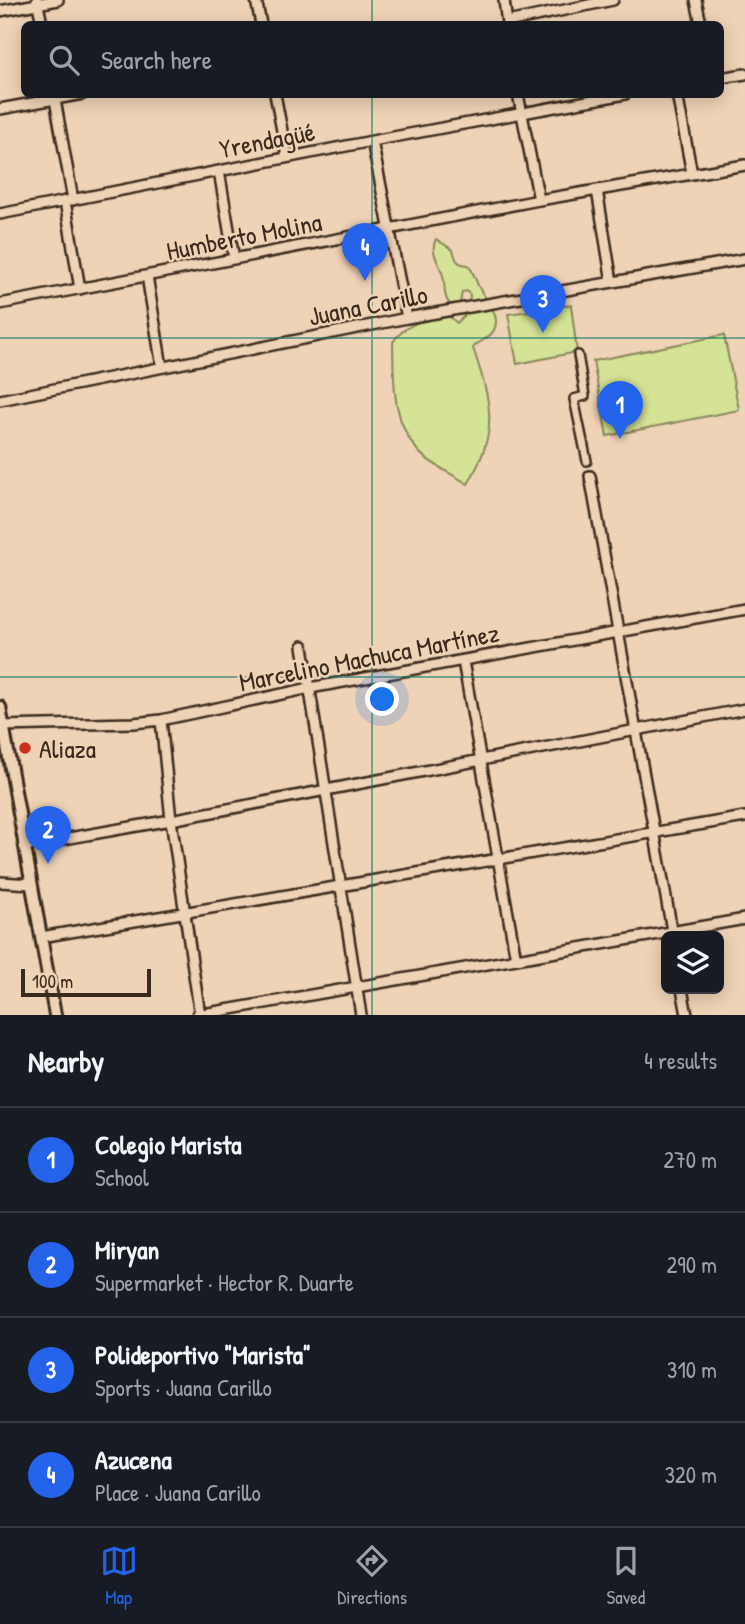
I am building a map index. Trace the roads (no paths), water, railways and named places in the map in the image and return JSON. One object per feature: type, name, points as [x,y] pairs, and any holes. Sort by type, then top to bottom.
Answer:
[{"type":"street","points":[[0,11],[58,0]]},
{"type":"street","points":[[256,0],[260,21]]},
{"type":"street","points":[[504,0],[507,21]]},
{"type":"street","points":[[516,21],[613,0]]},
{"type":"street","points":[[696,0],[700,21]]},
{"type":"street","points":[[38,2],[41,21]]},
{"type":"street","points":[[724,77],[745,74]]},
{"type":"street","points":[[0,109],[50,98]]},
{"type":"street","points":[[55,98],[80,289]]},
{"type":"street","points":[[276,98],[287,158]]},
{"type":"street","points":[[519,98],[539,200]]},
{"type":"street","name":"Yrendagüé","points":[[0,214],[603,98]]},
{"type":"street","points":[[678,98],[692,174]]},
{"type":"street","points":[[373,141],[407,318]]},
{"type":"street","name":"Humberto Molina","points":[[0,304],[539,200],[745,165]]},
{"type":"street","points":[[219,171],[234,259]]},
{"type":"street","points":[[597,190],[612,282]]},
{"type":"street","name":"Juana Carillo","points":[[0,400],[407,318],[745,259]]},
{"type":"street","points":[[147,276],[162,367]]},
{"type":"street","points":[[578,355],[585,396],[574,398],[587,461]]},
{"type":"street","points":[[590,476],[671,931]]},
{"type":"street","name":"Marcelino Machuca Martínez","points":[[2,726],[161,720],[310,688],[745,609]]},
{"type":"street","points":[[303,646],[361,1015]]},
{"type":"street","points":[[463,661],[516,959]]},
{"type":"street","points":[[0,707],[55,1015]]},
{"type":"street","points":[[24,846],[745,709]]},
{"type":"street","points":[[161,720],[171,820],[199,1015],[661,936]]},
{"type":"street","points":[[41,937],[745,817]]},
{"type":"street","points":[[0,882],[31,884]]},
{"type":"street","points":[[687,931],[745,919]]},
{"type":"street","points":[[683,994],[687,1015]]},
{"type":"place","name":"Azucena","points":[[365,281]]},
{"type":"place","name":"Polideportivo \"Marista\"","points":[[543,333]]},
{"type":"place","name":"Colegio Marista","points":[[620,439]]},
{"type":"place","name":"Aliaza","points":[[25,748]]},
{"type":"place","name":"Miryan","points":[[48,864]]}]
